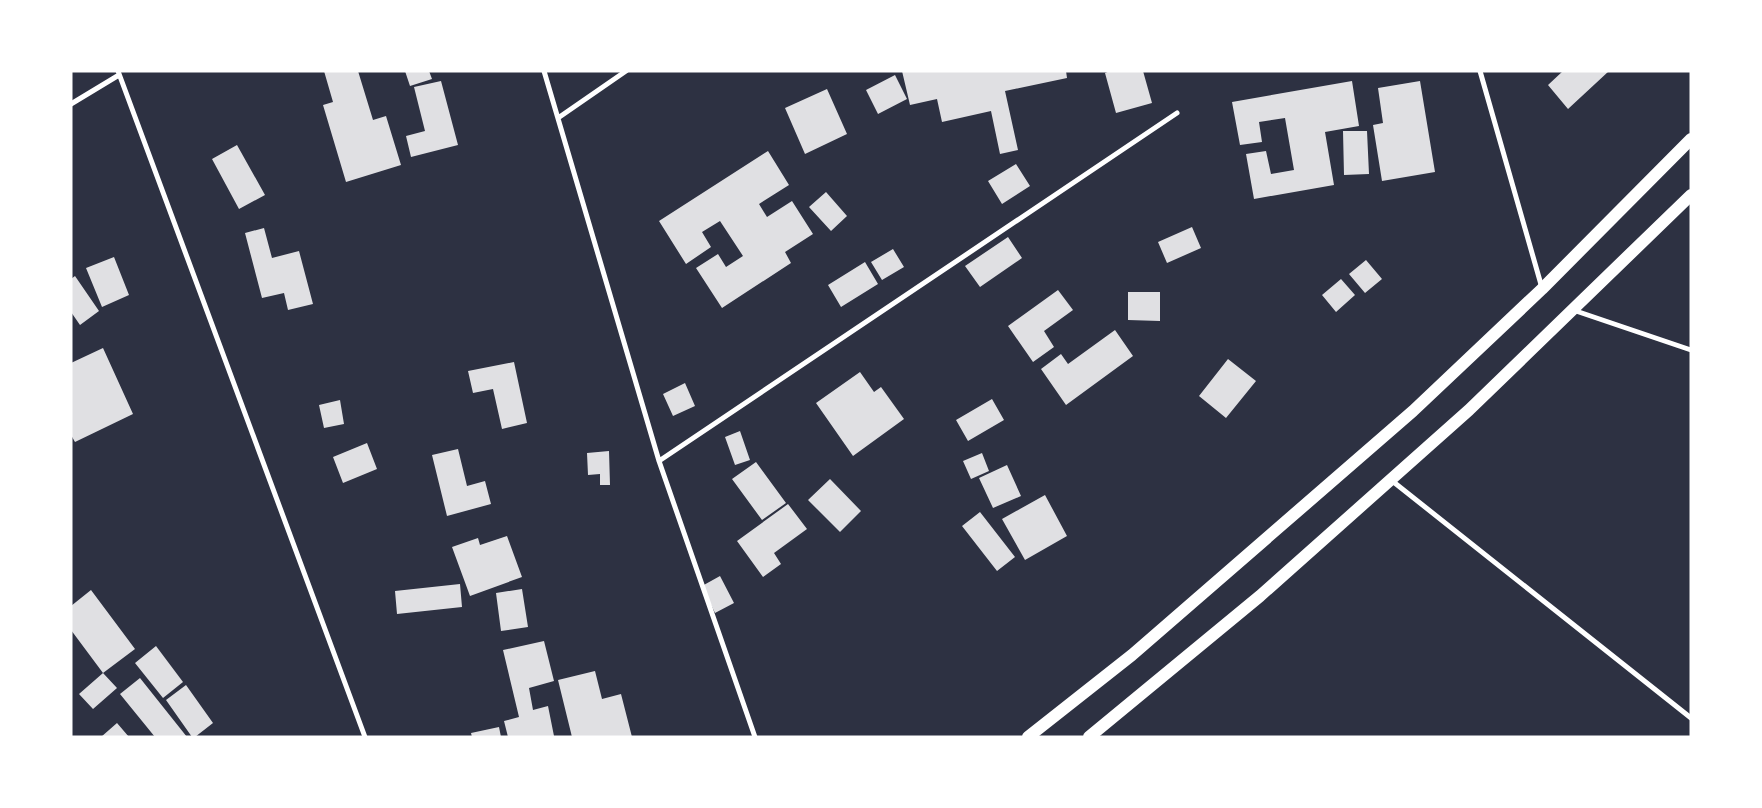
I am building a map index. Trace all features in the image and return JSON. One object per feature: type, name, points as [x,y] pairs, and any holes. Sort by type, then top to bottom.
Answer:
[{"type":"main road","points":[[1028,737],[1132,654],[1413,411],[1542,289],[1691,139]]},
{"type":"main road","points":[[1089,737],[1260,596],[1469,410],[1691,194]]},
{"type":"street","points":[[544,71],[659,461],[755,737]]},
{"type":"street","points":[[558,118],[626,71]]},
{"type":"street","points":[[1480,71],[1542,289]]},
{"type":"street","points":[[71,104],[118,73],[365,737]]},
{"type":"street","points":[[659,461],[1177,113]]},
{"type":"street","points":[[1573,310],[1691,350]]},
{"type":"street","points":[[1390,480],[1691,718]]},
{"type":"building","points":[[324,71],[358,71],[373,120],[386,116],[401,165],[346,182],[323,105],[333,102]]},
{"type":"building","points":[[405,71],[429,71],[432,79],[410,86]]},
{"type":"building","points":[[902,71],[1066,71],[1067,78],[1005,91],[1018,150],[1000,154],[991,111],[942,122],[937,99],[910,105]]},
{"type":"building","points":[[1110,71],[1143,71],[1152,103],[1116,113],[1105,73]]},
{"type":"building","points":[[1563,71],[1609,71],[1568,109],[1548,85]]},
{"type":"building","points":[[895,75],[907,99],[878,114],[866,90]]},
{"type":"building","points":[[441,81],[458,145],[411,157],[406,136],[425,131],[414,87]]},
{"type":"building","points":[[1352,81],[1359,126],[1325,132],[1334,185],[1254,199],[1246,154],[1266,151],[1271,174],[1294,170],[1285,118],[1259,122],[1262,142],[1240,145],[1232,102]]},
{"type":"building","points":[[1420,81],[1435,172],[1382,181],[1373,125],[1383,123],[1378,88]]},
{"type":"building","points":[[827,89],[847,134],[805,154],[785,108]]},
{"type":"building","points":[[1343,131],[1367,131],[1369,174],[1344,175]]},
{"type":"building","points":[[237,145],[265,195],[239,209],[212,159]]},
{"type":"building","points":[[768,151],[789,185],[759,204],[767,217],[792,201],[813,234],[785,252],[791,263],[722,308],[696,268],[718,254],[726,267],[743,256],[720,221],[702,232],[711,247],[686,264],[659,221]]},
{"type":"building","points":[[1016,164],[1030,186],[1002,204],[988,181]]},
{"type":"building","points":[[826,192],[847,216],[831,231],[809,207]]},
{"type":"building","points":[[1192,227],[1201,248],[1167,263],[1158,242]]},
{"type":"building","points":[[264,228],[272,258],[299,251],[313,304],[288,310],[284,293],[262,298],[245,233]]},
{"type":"building","points":[[1008,237],[1022,258],[980,287],[965,266]]},
{"type":"building","points":[[893,249],[904,267],[882,280],[871,262]]},
{"type":"building","points":[[114,257],[129,295],[102,307],[86,268]]},
{"type":"building","points":[[1366,260],[1382,279],[1365,293],[1349,274]]},
{"type":"building","points":[[865,262],[878,284],[841,307],[828,285]]},
{"type":"building","points":[[75,276],[99,311],[80,325],[71,312],[71,279]]},
{"type":"building","points":[[1341,279],[1355,295],[1336,312],[1322,295]]},
{"type":"building","points":[[1058,290],[1073,310],[1044,331],[1054,347],[1033,362],[1008,326]]},
{"type":"building","points":[[1128,292],[1160,292],[1160,321],[1128,320]]},
{"type":"building","points":[[1115,330],[1133,356],[1066,405],[1041,369],[1061,354],[1068,364]]},
{"type":"building","points":[[103,348],[133,414],[75,442],[71,435],[71,363]]},
{"type":"building","points":[[1228,359],[1256,381],[1226,418],[1199,396]]},
{"type":"building","points":[[514,362],[527,423],[502,429],[493,389],[473,393],[468,371]]},
{"type":"building","points":[[860,372],[874,392],[881,387],[904,419],[853,456],[816,403]]},
{"type":"building","points":[[685,383],[695,406],[673,416],[663,394]]},
{"type":"building","points":[[992,399],[1004,420],[968,441],[956,420]]},
{"type":"building","points":[[340,400],[344,424],[324,428],[319,405]]},
{"type":"building","points":[[740,431],[750,460],[735,465],[725,437]]},
{"type":"building","points":[[367,443],[377,469],[343,483],[333,457]]},
{"type":"building","points":[[458,449],[467,486],[485,481],[491,504],[447,516],[432,455]]},
{"type":"building","points":[[609,451],[610,485],[600,485],[600,474],[588,475],[587,453]]},
{"type":"building","points":[[982,453],[989,471],[971,479],[963,461]]},
{"type":"building","points":[[756,462],[786,503],[762,520],[732,479]]},
{"type":"building","points":[[1007,465],[1021,496],[993,508],[979,478]]},
{"type":"building","points":[[830,479],[861,511],[840,532],[808,500]]},
{"type":"building","points":[[1045,495],[1067,536],[1025,560],[1002,519]]},
{"type":"building","points":[[788,504],[807,529],[774,553],[781,564],[763,577],[737,541]]},
{"type":"building","points":[[980,512],[1015,557],[997,571],[962,526]]},
{"type":"building","points":[[507,536],[522,577],[470,596],[452,547],[478,538],[480,545]]},
{"type":"building","points":[[720,576],[734,603],[715,613],[702,586]]},
{"type":"building","points":[[460,584],[462,607],[397,614],[395,591]]},
{"type":"building","points":[[522,589],[528,627],[501,631],[496,593]]},
{"type":"building","points":[[91,590],[135,649],[103,673],[71,630],[71,606]]},
{"type":"building","points":[[544,641],[554,681],[529,688],[533,710],[548,706],[554,736],[508,737],[504,721],[519,717],[503,650]]},
{"type":"building","points":[[156,646],[183,682],[163,698],[135,663]]},
{"type":"building","points":[[595,671],[602,699],[621,694],[632,737],[572,737],[558,680]]},
{"type":"building","points":[[103,673],[117,688],[93,709],[79,694]]},
{"type":"building","points":[[140,678],[187,737],[155,737],[120,694]]},
{"type":"building","points":[[186,685],[213,723],[195,737],[192,737],[166,700]]},
{"type":"building","points":[[117,723],[129,737],[101,737]]},
{"type":"building","points":[[499,727],[501,737],[472,737],[471,733]]}]
